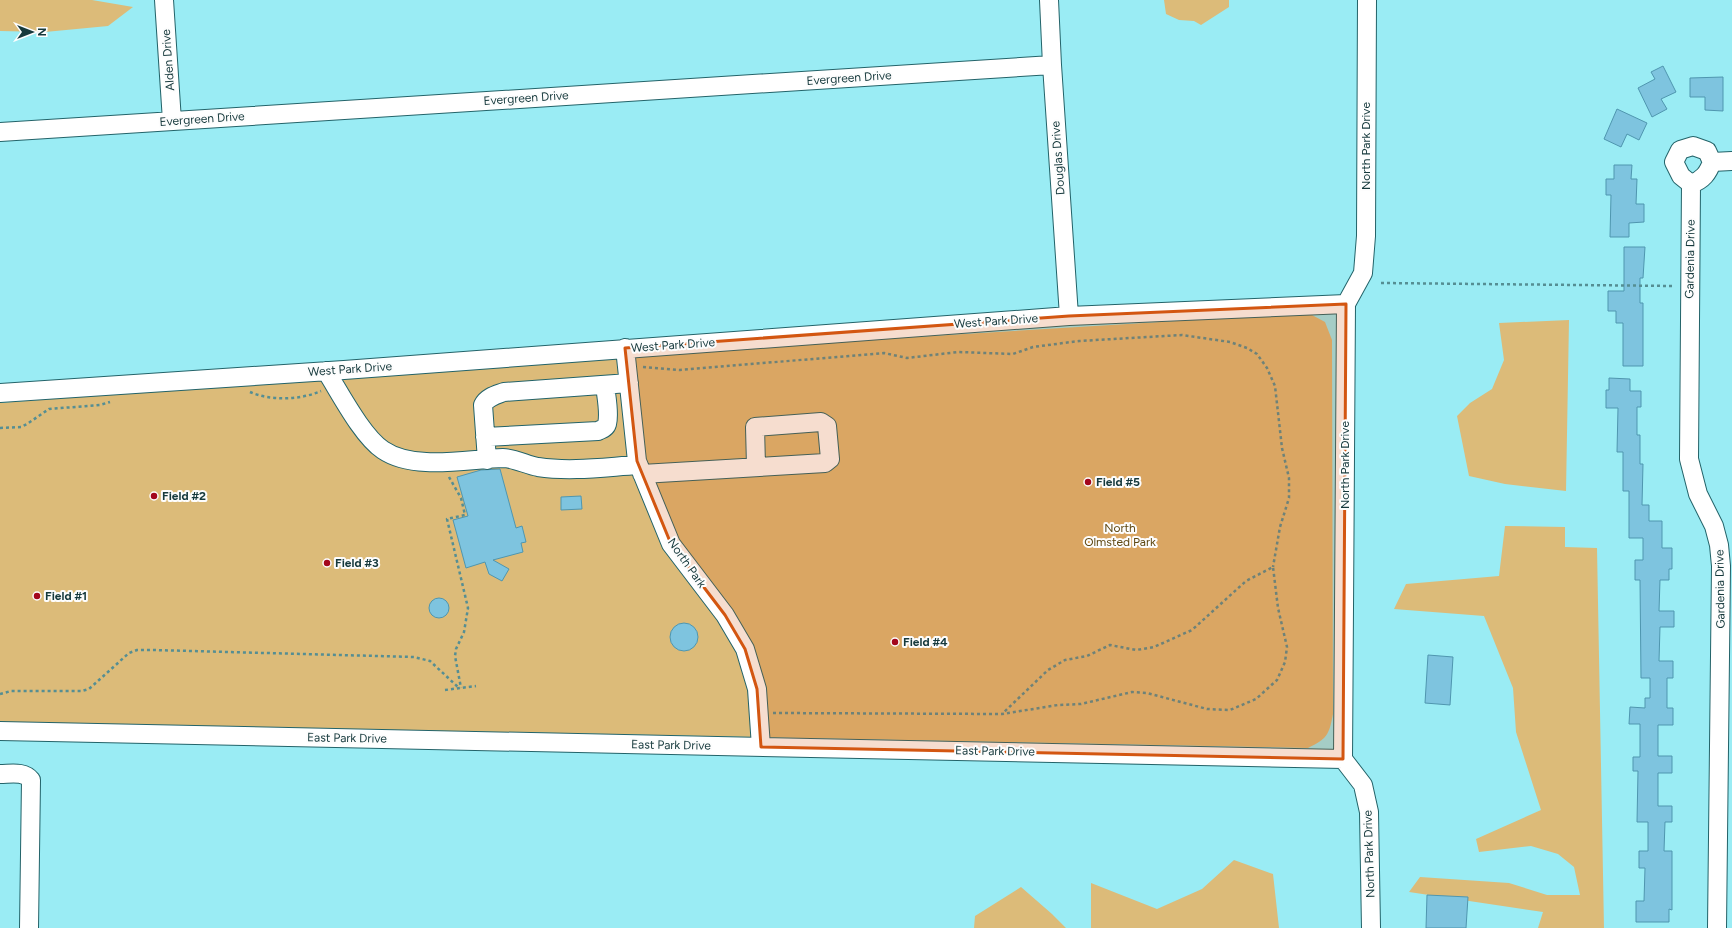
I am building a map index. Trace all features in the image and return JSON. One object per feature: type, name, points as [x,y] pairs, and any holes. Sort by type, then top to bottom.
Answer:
[{"type":"street","name":"Alden Drive","points":[[164,0],[172,121]]},
{"type":"street","name":"Douglas Drive","points":[[1049,0],[1069,316]]},
{"type":"street","name":"North Park Drive","points":[[1367,0],[1366,236],[1363,273],[1346,304],[1343,759],[1363,785],[1369,812],[1371,928]]},
{"type":"street","name":"Evergreen Drive","points":[[0,132],[1052,65]]},
{"type":"street","points":[[1693,146],[1700,147],[1707,151],[1712,162],[1709,171],[1703,177],[1691,184],[1681,176],[1675,167],[1674,162],[1680,150],[1693,146]]},
{"type":"street","points":[[1712,162],[1732,161]]},
{"type":"street","name":"Gardenia Drive","points":[[1691,184],[1689,459],[1698,494],[1714,526],[1719,545],[1721,566],[1717,928]]},
{"type":"street","name":"West Park Drive","points":[[0,393],[327,380],[625,348],[1069,316],[1346,304]]},
{"type":"street","name":"North Park","points":[[625,348],[640,469],[671,544],[725,615],[745,649],[756,689],[760,747]]},
{"type":"street","points":[[327,380],[368,435],[382,449],[397,458],[415,461],[487,460],[504,458],[538,467],[572,469],[756,466]]},
{"type":"street","points":[[487,460],[483,405],[485,401],[492,396],[504,392],[629,383]]},
{"type":"street","points":[[485,437],[598,431],[604,429],[608,418],[605,385]]},
{"type":"street","name":"East Park Drive","points":[[0,731],[1343,759]]},
{"type":"street","points":[[0,774],[23,774],[31,780],[29,928]]},
{"type":"path","points":[[1381,283],[1675,286]]},
{"type":"path","points":[[640,366],[680,370],[884,353],[907,358],[958,352],[1013,354],[1033,346],[1079,341],[1182,335],[1230,342],[1247,348],[1257,354],[1267,368],[1275,386],[1282,448],[1289,478],[1289,498],[1280,527],[1273,567],[1278,608],[1287,647],[1285,662],[1277,680],[1256,699],[1230,710],[1207,709],[1147,693],[1132,692],[1081,704],[1058,705],[1002,714],[769,713]]},
{"type":"path","points":[[247,391],[263,398],[309,396],[327,380]]},
{"type":"path","points":[[0,428],[26,424],[49,409],[100,405],[112,401]]},
{"type":"path","points":[[440,461],[461,498],[465,515],[447,519],[468,608],[464,632],[456,649],[455,656],[460,688]]},
{"type":"path","points":[[1002,714],[1048,670],[1065,660],[1087,656],[1110,645],[1136,650],[1154,647],[1186,633],[1192,630],[1246,581],[1273,567]]},
{"type":"path","points":[[0,694],[10,691],[82,691],[89,688],[129,653],[137,650],[420,658],[430,660],[460,688]]},
{"type":"path","points":[[445,690],[476,686]]},
{"type":"highlighted area","points":[[1346,304],[1343,759],[761,747],[757,689],[745,649],[725,615],[671,544],[637,461],[625,348],[1069,316]]},
{"type":"green space","points":[[0,0],[92,0],[133,7],[108,26],[45,32],[0,31]]},
{"type":"green space","points":[[1164,0],[1229,0],[1229,7],[1201,25],[1194,21],[1179,20],[1166,14]]},
{"type":"green space","name":"North Olmsted Park","points":[[1292,314],[1312,315],[1325,322],[1332,340],[1333,714],[1326,736],[1308,748],[0,722],[0,403],[685,351]]},
{"type":"green space","points":[[1569,320],[1566,491],[1505,484],[1469,476],[1457,416],[1470,403],[1492,389],[1504,360],[1499,323]]},
{"type":"green space","points":[[1505,526],[1565,527],[1565,547],[1597,548],[1604,928],[1538,928],[1543,912],[1409,892],[1420,877],[1509,883],[1547,895],[1580,895],[1574,867],[1558,854],[1531,846],[1479,852],[1476,839],[1541,810],[1516,732],[1513,688],[1484,616],[1394,609],[1406,584],[1499,576]]},
{"type":"green space","points":[[1234,860],[1273,874],[1279,928],[1091,928],[1091,883],[1157,909],[1202,889]]},
{"type":"green space","points":[[1021,887],[1066,928],[974,928],[975,916]]},
{"type":"building","points":[[1663,66],[1676,92],[1661,99],[1667,109],[1652,117],[1638,88],[1655,79],[1651,72]]},
{"type":"building","points":[[1723,77],[1723,111],[1705,110],[1705,97],[1690,97],[1690,78]]},
{"type":"building","points":[[1617,109],[1647,123],[1639,140],[1627,134],[1621,147],[1604,139]]},
{"type":"building","points":[[1614,165],[1632,165],[1631,179],[1637,179],[1636,204],[1644,204],[1644,222],[1629,223],[1629,237],[1610,237],[1611,195],[1606,195],[1606,179],[1614,179]]},
{"type":"building","points":[[1624,247],[1645,247],[1643,278],[1640,278],[1640,303],[1643,303],[1643,366],[1623,366],[1623,323],[1616,323],[1616,311],[1608,311],[1608,291],[1624,291]]},
{"type":"building","points":[[1609,378],[1630,379],[1630,391],[1641,391],[1641,407],[1637,407],[1637,435],[1640,435],[1640,464],[1643,464],[1642,505],[1649,505],[1649,521],[1662,521],[1662,548],[1672,548],[1672,569],[1669,569],[1669,580],[1660,580],[1659,611],[1674,611],[1674,627],[1660,627],[1659,661],[1673,661],[1673,678],[1667,678],[1667,708],[1673,708],[1673,725],[1658,725],[1658,756],[1672,756],[1672,773],[1658,773],[1658,806],[1672,806],[1672,822],[1665,822],[1664,851],[1672,851],[1672,910],[1669,909],[1669,922],[1636,922],[1636,901],[1644,901],[1645,868],[1639,868],[1639,851],[1648,851],[1648,822],[1637,822],[1638,771],[1633,771],[1633,757],[1640,757],[1640,724],[1629,724],[1630,707],[1645,708],[1645,698],[1650,698],[1650,678],[1641,678],[1640,580],[1635,580],[1635,560],[1643,560],[1643,538],[1629,538],[1629,491],[1623,491],[1623,452],[1617,452],[1618,408],[1606,408],[1606,390],[1609,390]]},
{"type":"building","points":[[500,469],[516,528],[522,526],[526,542],[521,543],[523,552],[493,560],[509,569],[502,581],[489,574],[485,562],[466,568],[453,520],[468,516],[457,477],[481,470]]},
{"type":"building","points":[[581,496],[582,509],[561,510],[561,497]]},
{"type":"building","points":[[435,598],[443,598],[449,604],[449,612],[443,618],[435,618],[429,612],[429,604]]},
{"type":"building","points":[[684,623],[694,627],[698,637],[694,647],[684,651],[674,647],[670,637],[674,627]]},
{"type":"building","points":[[1428,655],[1453,657],[1450,705],[1425,703]]},
{"type":"building","points":[[1427,895],[1468,897],[1466,928],[1426,928]]},
{"type":"place","name":"Field #5","points":[[1088,482]]},
{"type":"place","name":"Field #2","points":[[154,496]]},
{"type":"place","name":"Field #3","points":[[327,563]]},
{"type":"place","name":"Field #1","points":[[37,596]]},
{"type":"place","name":"Field #4","points":[[895,642]]}]
